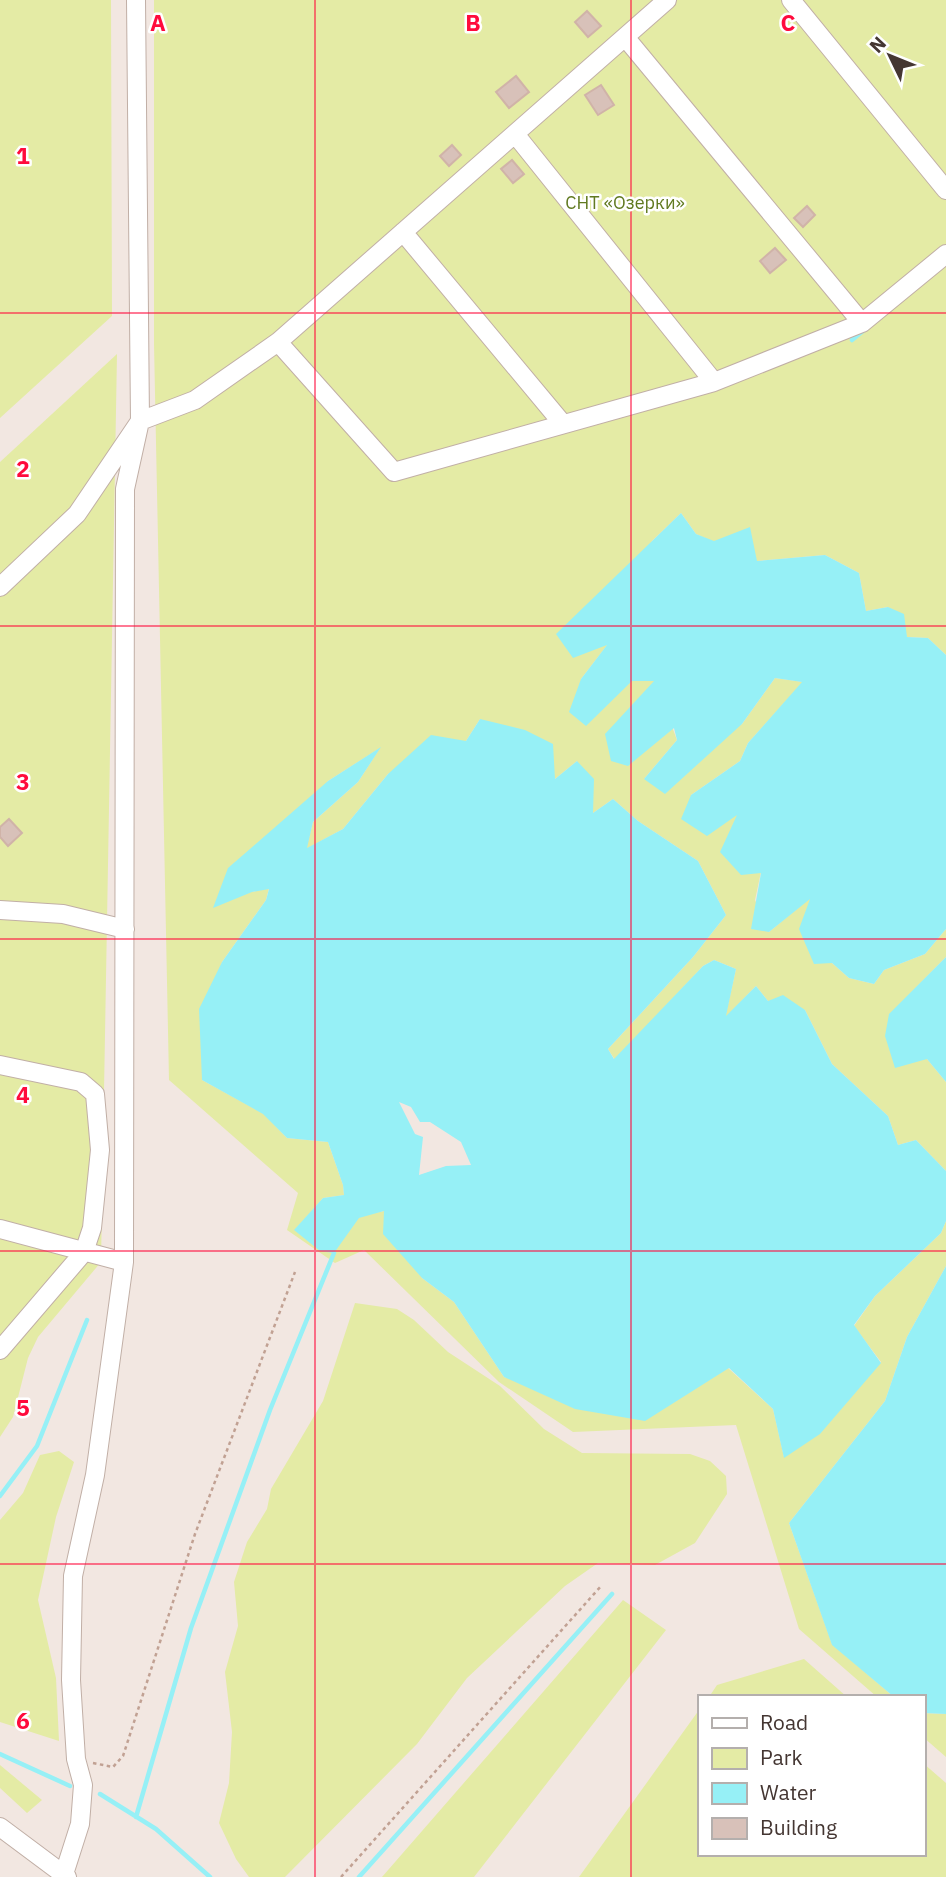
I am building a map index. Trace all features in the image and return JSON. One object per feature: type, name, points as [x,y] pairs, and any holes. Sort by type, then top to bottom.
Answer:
[{"type":"street","points":[[0,1827],[65,1876],[80,1824],[83,1785],[76,1759],[71,1679],[73,1576],[95,1475],[124,1262],[125,489],[140,421],[136,0]]},
{"type":"street","points":[[0,587],[77,514],[140,421],[194,400],[278,342],[667,0]]},
{"type":"street","points":[[791,0],[946,190]]},
{"type":"street","points":[[625,37],[862,323]]},
{"type":"street","points":[[514,134],[714,382]]},
{"type":"street","points":[[403,232],[564,424]]},
{"type":"street","points":[[278,342],[394,472],[714,382],[862,323],[946,254]]},
{"type":"street","points":[[0,910],[63,914],[125,929]]},
{"type":"street","points":[[0,1065],[81,1082],[95,1094],[100,1150],[92,1228],[84,1252],[0,1350]]},
{"type":"street","points":[[0,1230],[124,1262]]},
{"type":"path","points":[[76,1759],[113,1767],[123,1756],[195,1534],[295,1272]]},
{"type":"path","points":[[341,1877],[601,1584]]},
{"type":"green space","points":[[0,0],[111,0],[112,316],[0,418]]},
{"type":"green space","name":"СНТ «Озерки»","points":[[154,0],[946,0],[946,655],[928,638],[907,637],[888,607],[866,611],[859,573],[825,555],[757,561],[696,534],[681,513],[652,541],[608,644],[581,679],[655,681],[677,740],[644,779],[742,724],[775,678],[803,682],[748,743],[740,761],[691,795],[738,814],[761,872],[755,900],[769,932],[810,898],[832,963],[849,978],[874,984],[884,970],[925,954],[946,929],[946,957],[890,1014],[946,1082],[946,1171],[916,1140],[898,1145],[888,1116],[832,1064],[805,1010],[768,1001],[756,986],[725,1018],[736,969],[714,960],[703,966],[615,1060],[608,1049],[693,957],[726,915],[698,861],[638,821],[613,799],[593,813],[577,761],[555,779],[480,719],[466,741],[388,774],[343,829],[306,849],[313,822],[358,782],[380,748],[328,781],[252,892],[269,888],[266,900],[222,962],[202,1080],[264,1114],[287,1138],[328,1142],[344,1195],[323,1198],[295,1230],[384,1211],[422,1278],[454,1302],[504,1377],[645,1420],[728,1368],[773,1409],[784,1457],[881,1362],[854,1326],[875,1296],[941,1233],[946,1221],[946,1266],[907,1337],[885,1401],[789,1523],[832,1644],[892,1695],[875,1695],[799,1629],[736,1425],[573,1432],[499,1382],[364,1250],[335,1263],[287,1230],[298,1193],[169,1080],[154,344]]},
{"type":"green space","points":[[117,354],[101,1262],[38,1337],[28,1358],[13,1417],[0,1437],[0,462]]},
{"type":"green space","points":[[355,1303],[397,1309],[414,1320],[448,1352],[500,1386],[544,1429],[582,1453],[690,1454],[710,1461],[726,1476],[727,1494],[695,1543],[655,1565],[598,1563],[565,1586],[467,1678],[417,1744],[285,1877],[249,1877],[236,1859],[219,1823],[229,1783],[232,1732],[225,1672],[238,1626],[234,1582],[247,1542],[267,1509],[271,1489],[323,1401]]},
{"type":"green space","points":[[59,1451],[74,1462],[56,1517],[38,1600],[56,1678],[59,1741],[0,1722],[0,1520],[23,1493],[40,1455]]},
{"type":"green space","points":[[623,1600],[666,1630],[474,1877],[382,1877]]},
{"type":"green space","points":[[804,1659],[845,1695],[710,1695],[717,1685]]},
{"type":"green space","points":[[698,1711],[698,1856],[925,1856],[925,1765],[946,1783],[946,1877],[579,1877]]},
{"type":"green space","points":[[925,1713],[946,1714],[946,1757],[925,1739]]},
{"type":"green space","points":[[0,1765],[42,1800],[27,1813],[0,1788]]},
{"type":"water","points":[[681,513],[696,534],[714,541],[750,527],[757,561],[825,555],[859,573],[866,611],[888,607],[904,614],[907,637],[928,638],[946,655],[946,929],[925,954],[884,970],[874,984],[849,978],[832,963],[814,964],[799,929],[810,899],[769,932],[751,929],[761,873],[741,875],[720,852],[737,815],[707,836],[681,819],[691,795],[740,761],[748,743],[802,682],[775,678],[742,724],[665,794],[644,779],[677,740],[674,728],[628,766],[611,761],[605,734],[654,681],[632,681],[586,726],[569,712],[581,679],[607,645],[573,658],[556,634]]},
{"type":"water","points":[[480,719],[525,730],[553,744],[555,779],[577,761],[594,779],[593,813],[613,799],[638,821],[698,861],[726,915],[693,957],[608,1049],[614,1059],[703,966],[714,960],[736,969],[726,1016],[756,986],[768,1001],[783,995],[805,1010],[832,1064],[888,1116],[898,1145],[916,1140],[946,1171],[946,1221],[941,1233],[875,1296],[854,1325],[881,1363],[820,1434],[784,1458],[773,1409],[729,1368],[645,1421],[575,1409],[504,1377],[454,1302],[422,1278],[383,1234],[384,1211],[359,1218],[334,1253],[320,1251],[294,1230],[323,1198],[344,1195],[328,1142],[287,1138],[263,1114],[202,1080],[199,1009],[222,962],[266,900],[269,889],[252,892],[213,908],[228,868],[328,781],[381,747],[358,782],[313,822],[307,848],[343,829],[388,774],[431,735],[466,741]],"holes":[[[399,1102],[411,1107],[420,1122],[430,1122],[461,1142],[471,1165],[446,1166],[419,1175],[423,1137],[415,1134]]]},
{"type":"water","points":[[946,957],[946,1082],[927,1059],[895,1068],[885,1036],[889,1014]]},
{"type":"water","points":[[946,1266],[946,1714],[925,1713],[925,1695],[892,1695],[832,1645],[789,1523],[885,1401],[907,1337]]},
{"type":"building","points":[[587,11],[601,26],[588,37],[575,22]]},
{"type":"building","points":[[516,76],[529,92],[509,108],[496,92]]},
{"type":"building","points":[[601,85],[614,105],[598,115],[585,95]]},
{"type":"building","points":[[452,145],[461,155],[449,166],[440,156]]},
{"type":"building","points":[[512,160],[524,174],[513,183],[501,169]]},
{"type":"building","points":[[807,206],[815,215],[803,227],[794,218]]},
{"type":"building","points":[[775,248],[786,260],[770,273],[760,261]]},
{"type":"building","points":[[9,819],[22,833],[8,846],[0,837],[0,827]]},
{"type":"waterway","points":[[852,340],[864,330]]},
{"type":"waterway","points":[[136,1817],[191,1628],[270,1410],[334,1253]]},
{"type":"waterway","points":[[0,1496],[37,1446],[87,1320]]},
{"type":"waterway","points":[[359,1877],[612,1594]]},
{"type":"waterway","points":[[0,1754],[70,1786]]},
{"type":"waterway","points":[[100,1794],[156,1829],[210,1877]]}]
